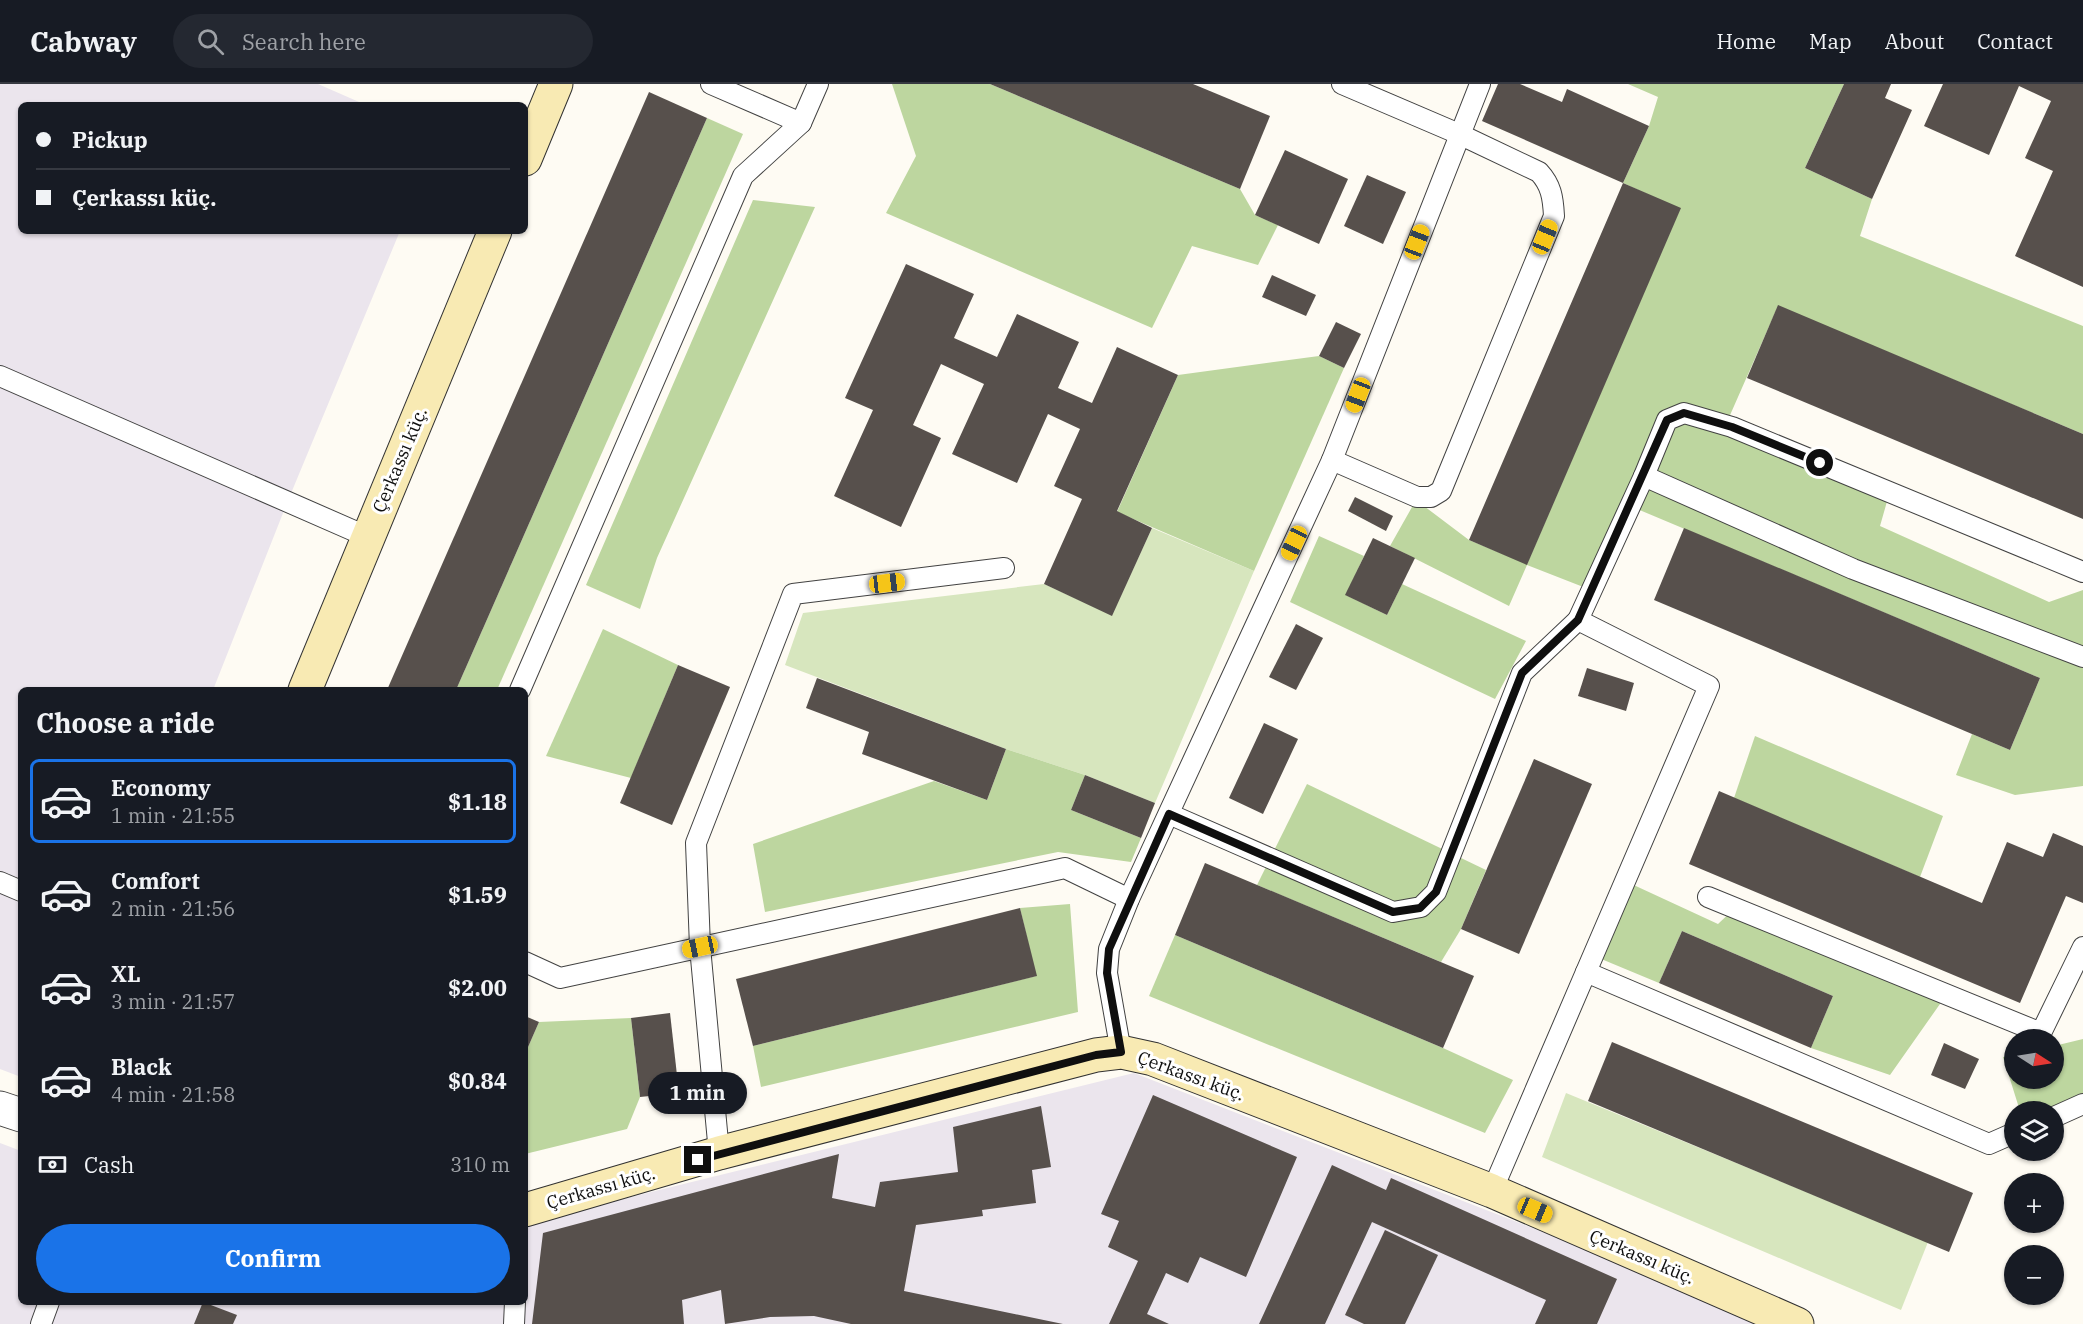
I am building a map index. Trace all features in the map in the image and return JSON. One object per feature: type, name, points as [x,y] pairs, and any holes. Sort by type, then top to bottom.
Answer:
[{"type":"street","points":[[528,152],[556,84]]},
{"type":"street","name":"Çerkassı küç.","points":[[306,687],[494,234]]},
{"type":"street","name":"Çerkassı küç.","points":[[528,1209],[719,1153],[1096,1055],[1121,1052],[1153,1059],[1492,1191],[1797,1324]]},
{"type":"street","points":[[0,1108],[18,1114]]},
{"type":"lane","points":[[711,84],[801,123]]},
{"type":"lane","points":[[521,687],[743,176],[801,123],[818,84]]},
{"type":"lane","points":[[1332,460],[1417,497],[1431,497],[1441,491],[1554,216],[1553,197],[1548,182],[1539,172],[1459,134],[1342,84]]},
{"type":"lane","points":[[1121,1052],[1107,973],[1109,949],[1129,899],[1332,460],[1480,84]]},
{"type":"lane","points":[[0,376],[368,537]]},
{"type":"lane","points":[[1169,814],[1393,912],[1420,908],[1436,892],[1522,673],[1578,620],[1667,420],[1684,413],[1732,427],[2083,572]]},
{"type":"lane","points":[[1644,476],[1853,569],[2083,657]]},
{"type":"lane","points":[[719,1153],[700,947],[696,843],[793,594],[1004,568]]},
{"type":"lane","points":[[1492,1191],[1709,686],[1578,620]]},
{"type":"lane","points":[[528,963],[560,978],[1065,868],[1129,899]]},
{"type":"lane","points":[[0,882],[18,890]]},
{"type":"lane","points":[[1708,897],[2040,1033],[2083,947]]},
{"type":"lane","points":[[1586,972],[1989,1144],[2004,1138]]},
{"type":"lane","points":[[2064,1113],[2083,1104]]},
{"type":"lane","points":[[40,1324],[48,1305]]},
{"type":"lane","points":[[514,1324],[515,1305]]},
{"type":"shaded area","points":[[0,84],[318,84],[359,102],[18,102],[18,234],[399,234],[287,503],[214,687],[18,687],[18,1076],[0,1069]]},
{"type":"shaded area","points":[[1134,1073],[1779,1324],[0,1324],[0,1143],[18,1150],[18,1305],[528,1305],[528,1222]]},
{"type":"green space","points":[[892,84],[990,84],[1240,189],[1255,215],[1278,225],[1258,265],[1192,246],[1152,328],[886,213],[916,156]]},
{"type":"green space","points":[[1628,84],[1844,84],[1805,168],[1872,199],[1860,236],[2083,326],[2083,434],[1778,306],[1727,422],[1892,484],[1880,526],[2049,602],[2083,590],[2083,786],[2015,795],[1956,775],[1972,734],[2010,750],[2040,678],[1630,506],[1591,590],[1527,565],[1509,606],[1390,546],[1416,500],[1469,540],[1527,564],[1680,209],[1623,183],[1649,126],[1658,97]]},
{"type":"green space","points":[[707,118],[743,134],[498,687],[457,687]]},
{"type":"green space","points":[[753,200],[815,207],[657,558],[640,609],[586,585]]},
{"type":"green space","points":[[1319,356],[1344,368],[1254,571],[1117,512],[1178,375]]},
{"type":"green space","points":[[1152,528],[1254,571],[1155,803],[785,665],[803,613],[1044,584],[1112,615]]},
{"type":"green space","points":[[1319,536],[1364,556],[1346,595],[1387,615],[1402,584],[1526,641],[1495,699],[1290,602]]},
{"type":"green space","points":[[603,629],[678,665],[631,778],[546,756]]},
{"type":"green space","points":[[1755,736],[1943,816],[1920,877],[1734,798]]},
{"type":"green space","points":[[1006,749],[1085,775],[1071,810],[1141,838],[1131,862],[1058,852],[765,912],[753,844],[934,781],[987,800]]},
{"type":"green space","points":[[1307,784],[1486,870],[1461,929],[1441,962],[1257,885]]},
{"type":"green space","points":[[1625,881],[1718,924],[1735,908],[1947,994],[1890,1075],[1811,1048],[1833,996],[1682,931],[1659,983],[1594,956]]},
{"type":"green space","points":[[1070,904],[1078,1012],[761,1087],[753,1046],[1036,976],[1020,908]]},
{"type":"green space","points":[[1175,935],[1443,1048],[1513,1080],[1485,1133],[1149,996]]},
{"type":"green space","points":[[631,1018],[640,1097],[627,1129],[528,1153],[528,1047],[539,1022]]},
{"type":"green space","points":[[2083,1039],[2083,1104],[2064,1109],[2064,1101],[2017,1101],[2013,1089],[2064,1089],[2064,1044]]},
{"type":"green space","points":[[1566,1093],[1928,1242],[1901,1310],[1542,1157]]},
{"type":"building","points":[[990,84],[1193,84],[1270,116],[1240,189]]},
{"type":"building","points":[[1498,84],[1520,84],[1562,102],[1567,89],[1649,126],[1623,183],[1482,121]]},
{"type":"building","points":[[1844,84],[1891,84],[1885,98],[1912,110],[1872,199],[1805,168]]},
{"type":"building","points":[[1943,84],[2083,84],[2083,287],[2015,256],[2053,171],[2025,158],[2051,101],[2019,86],[1989,155],[1924,126]]},
{"type":"building","points":[[649,92],[707,118],[457,687],[388,687]]},
{"type":"building","points":[[1285,150],[1348,179],[1319,244],[1255,215]]},
{"type":"building","points":[[1367,175],[1406,192],[1383,244],[1344,226]]},
{"type":"building","points":[[1623,183],[1681,208],[1527,565],[1469,540]]},
{"type":"building","points":[[906,264],[974,294],[954,338],[997,357],[1017,314],[1079,342],[1058,388],[1092,403],[1117,347],[1178,375],[1117,511],[1152,528],[1112,616],[1044,584],[1082,499],[1054,486],[1080,429],[1048,414],[1017,483],[952,454],[984,384],[941,364],[913,425],[941,438],[901,527],[834,496],[873,410],[845,398]]},
{"type":"building","points":[[1272,275],[1316,295],[1306,316],[1262,297]]},
{"type":"building","points":[[1778,305],[2083,434],[2083,519],[1747,378]]},
{"type":"building","points":[[1336,322],[1361,334],[1344,368],[1319,356]]},
{"type":"building","points":[[1355,497],[1393,516],[1386,531],[1348,511]]},
{"type":"building","points":[[1684,528],[2040,678],[2010,750],[1654,600]]},
{"type":"building","points":[[1373,538],[1415,558],[1387,615],[1345,595]]},
{"type":"building","points":[[1296,624],[1323,638],[1296,690],[1269,677]]},
{"type":"building","points":[[678,665],[730,687],[672,825],[620,803]]},
{"type":"building","points":[[1587,668],[1634,683],[1626,711],[1578,696]]},
{"type":"building","points":[[817,678],[1006,749],[987,800],[862,754],[869,732],[806,708]]},
{"type":"building","points":[[1264,723],[1298,739],[1263,814],[1229,798]]},
{"type":"building","points":[[1534,759],[1592,784],[1519,954],[1461,929]]},
{"type":"building","points":[[1085,775],[1155,803],[1141,838],[1071,810]]},
{"type":"building","points":[[1719,791],[1982,903],[2007,842],[2043,857],[2053,833],[2083,846],[2083,903],[2066,896],[2020,1003],[1689,864]]},
{"type":"building","points":[[1205,863],[1474,976],[1443,1048],[1175,935]]},
{"type":"building","points":[[1020,908],[1037,976],[753,1046],[736,979]]},
{"type":"building","points":[[1682,931],[1833,996],[1811,1048],[1659,983]]},
{"type":"building","points":[[670,1013],[679,1093],[640,1097],[631,1018]]},
{"type":"building","points":[[528,1017],[539,1022],[528,1047]]},
{"type":"building","points":[[1612,1042],[1973,1193],[1949,1252],[1588,1101]]},
{"type":"building","points":[[1944,1043],[1979,1059],[1965,1089],[1931,1075]]},
{"type":"building","points":[[1153,1095],[1297,1157],[1246,1277],[1200,1257],[1188,1283],[1166,1273],[1147,1314],[1169,1324],[1109,1324],[1138,1261],[1108,1247],[1119,1221],[1101,1214]]},
{"type":"building","points":[[1041,1106],[1051,1167],[1032,1170],[1036,1203],[982,1210],[983,1216],[916,1225],[904,1291],[1063,1324],[851,1324],[814,1316],[770,1317],[725,1324],[721,1290],[682,1300],[684,1324],[532,1324],[543,1233],[839,1154],[832,1198],[875,1207],[880,1182],[958,1172],[953,1127]]},
{"type":"building","points":[[1332,1165],[1386,1190],[1391,1178],[1617,1279],[1597,1324],[1535,1324],[1546,1300],[1372,1222],[1325,1324],[1259,1324]]},
{"type":"building","points":[[1385,1230],[1438,1255],[1405,1324],[1364,1324],[1345,1315]]},
{"type":"building","points":[[202,1305],[211,1305],[237,1315],[233,1324],[194,1324]]},
{"type":"route","points":[[698,1160],[1096,1055],[1121,1052],[1107,973],[1109,949],[1129,899],[1169,814],[1393,912],[1420,908],[1436,892],[1522,673],[1578,620],[1667,420],[1684,413],[1732,427],[1820,463]]}]
